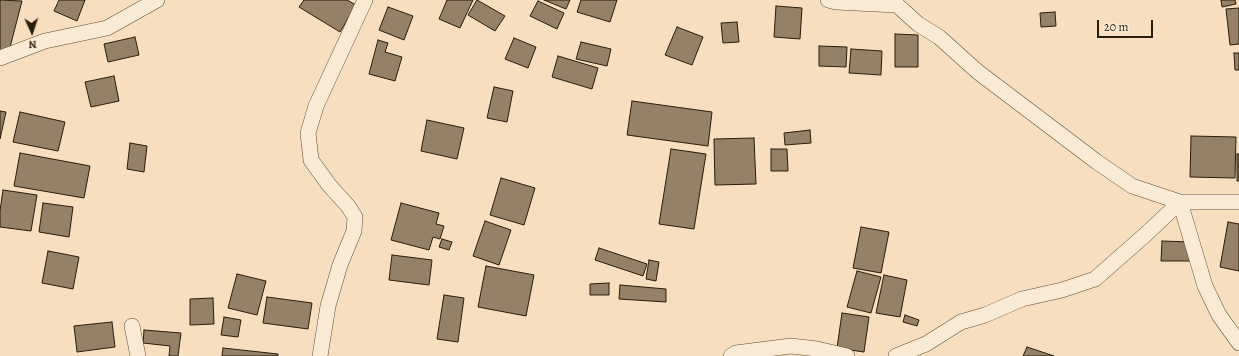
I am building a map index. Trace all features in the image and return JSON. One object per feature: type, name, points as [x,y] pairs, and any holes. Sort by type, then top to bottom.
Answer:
[{"type":"street","points":[[0,58],[45,41],[107,28],[157,0]]},
{"type":"street","points":[[320,356],[328,306],[340,265],[354,231],[355,217],[311,160],[308,133],[316,106],[366,0]]},
{"type":"street","points":[[828,0],[836,2],[896,3],[918,24],[939,37],[978,72],[1132,186],[1180,202],[1239,202]]},
{"type":"street","points":[[1180,202],[1205,286],[1219,315],[1239,343]]},
{"type":"street","points":[[896,356],[926,344],[961,322],[985,315],[1022,299],[1062,290],[1095,280],[1146,235],[1180,202]]},
{"type":"street","points":[[132,326],[138,356]]},
{"type":"street","points":[[731,356],[736,353],[791,346],[817,349],[847,356]]},
{"type":"building","points":[[0,0],[22,1],[8,55],[0,53]]},
{"type":"building","points":[[59,0],[85,0],[77,21],[54,11]]},
{"type":"building","points":[[304,0],[347,0],[356,5],[340,32],[299,7]]},
{"type":"building","points":[[447,0],[473,0],[460,28],[439,19]]},
{"type":"building","points":[[477,0],[505,16],[495,31],[468,15]]},
{"type":"building","points":[[544,0],[570,0],[566,9]]},
{"type":"building","points":[[581,0],[617,0],[610,22],[577,12]]},
{"type":"building","points":[[1221,0],[1235,0],[1236,4],[1222,7]]},
{"type":"building","points":[[538,1],[564,13],[557,29],[530,16]]},
{"type":"building","points":[[776,6],[802,8],[800,39],[774,37]]},
{"type":"building","points":[[388,7],[413,16],[404,40],[379,30]]},
{"type":"building","points":[[1239,8],[1239,44],[1230,45],[1226,9]]},
{"type":"building","points":[[1055,12],[1056,26],[1041,27],[1040,13]]},
{"type":"building","points":[[737,22],[739,42],[723,43],[721,23]]},
{"type":"building","points":[[677,27],[703,37],[692,65],[665,55]]},
{"type":"building","points":[[895,34],[918,35],[918,67],[895,67]]},
{"type":"building","points":[[135,37],[139,55],[108,62],[104,44]]},
{"type":"building","points":[[514,38],[536,47],[528,68],[505,59]]},
{"type":"building","points":[[378,40],[388,43],[385,52],[402,57],[395,81],[369,74]]},
{"type":"building","points":[[581,42],[611,49],[607,66],[576,59]]},
{"type":"building","points":[[819,46],[847,47],[846,67],[819,66]]},
{"type":"building","points":[[851,49],[882,51],[881,75],[849,73]]},
{"type":"building","points":[[1234,53],[1239,53],[1239,70],[1235,70]]},
{"type":"building","points":[[558,56],[598,68],[592,89],[552,77]]},
{"type":"building","points":[[114,76],[119,101],[91,107],[85,82]]},
{"type":"building","points":[[494,87],[513,91],[507,122],[487,118]]},
{"type":"building","points":[[632,101],[712,112],[708,146],[627,135]]},
{"type":"building","points":[[0,111],[6,112],[0,139]]},
{"type":"building","points":[[20,112],[65,122],[58,151],[13,142]]},
{"type":"building","points":[[427,120],[464,128],[457,159],[421,151]]},
{"type":"building","points":[[810,130],[811,143],[785,145],[784,133]]},
{"type":"building","points":[[1191,136],[1236,137],[1235,178],[1190,177]]},
{"type":"building","points":[[754,138],[756,184],[715,185],[714,139]]},
{"type":"building","points":[[130,143],[147,146],[144,172],[127,169]]},
{"type":"building","points":[[671,149],[706,154],[694,229],[659,224]]},
{"type":"building","points":[[771,149],[787,149],[788,171],[771,171]]},
{"type":"building","points":[[20,153],[90,166],[84,198],[14,186]]},
{"type":"building","points":[[1237,154],[1239,154],[1239,181],[1237,181]]},
{"type":"building","points":[[501,178],[535,188],[524,225],[490,215]]},
{"type":"building","points":[[3,190],[37,195],[31,231],[0,227],[0,211]]},
{"type":"building","points":[[43,203],[73,207],[69,237],[39,232]]},
{"type":"building","points":[[401,203],[439,213],[436,224],[444,226],[440,239],[433,237],[429,250],[391,240]]},
{"type":"building","points":[[485,221],[511,230],[499,265],[473,256]]},
{"type":"building","points":[[1228,222],[1239,224],[1239,271],[1220,267]]},
{"type":"building","points":[[861,227],[889,232],[881,273],[853,268]]},
{"type":"building","points":[[442,239],[452,242],[449,250],[439,247]]},
{"type":"building","points":[[1162,241],[1191,242],[1191,261],[1161,261]]},
{"type":"building","points":[[599,248],[647,264],[643,276],[595,260]]},
{"type":"building","points":[[48,251],[79,257],[73,289],[42,283]]},
{"type":"building","points":[[392,255],[432,260],[429,285],[389,280]]},
{"type":"building","points":[[649,260],[659,262],[656,281],[646,279]]},
{"type":"building","points":[[486,266],[534,275],[526,316],[478,307]]},
{"type":"building","points":[[857,271],[881,277],[871,313],[847,307]]},
{"type":"building","points":[[237,274],[266,281],[257,315],[228,308]]},
{"type":"building","points":[[884,275],[907,280],[900,317],[876,313]]},
{"type":"building","points":[[609,283],[609,295],[590,295],[590,284]]},
{"type":"building","points":[[620,285],[666,289],[666,302],[619,299]]},
{"type":"building","points":[[444,295],[464,298],[458,342],[437,339]]},
{"type":"building","points":[[267,297],[312,303],[308,329],[263,323]]},
{"type":"building","points":[[213,298],[214,324],[190,325],[190,299]]},
{"type":"building","points":[[842,313],[869,317],[864,352],[837,348]]},
{"type":"building","points":[[905,315],[919,320],[917,326],[903,322]]},
{"type":"building","points":[[224,317],[241,320],[238,337],[221,335]]},
{"type":"building","points":[[112,322],[115,347],[77,352],[74,326]]},
{"type":"building","points":[[144,330],[181,333],[178,356],[169,356],[170,346],[143,343]]},
{"type":"building","points":[[1027,347],[1054,356],[1023,356]]},
{"type":"building","points":[[223,348],[278,354],[278,356],[222,356]]}]
